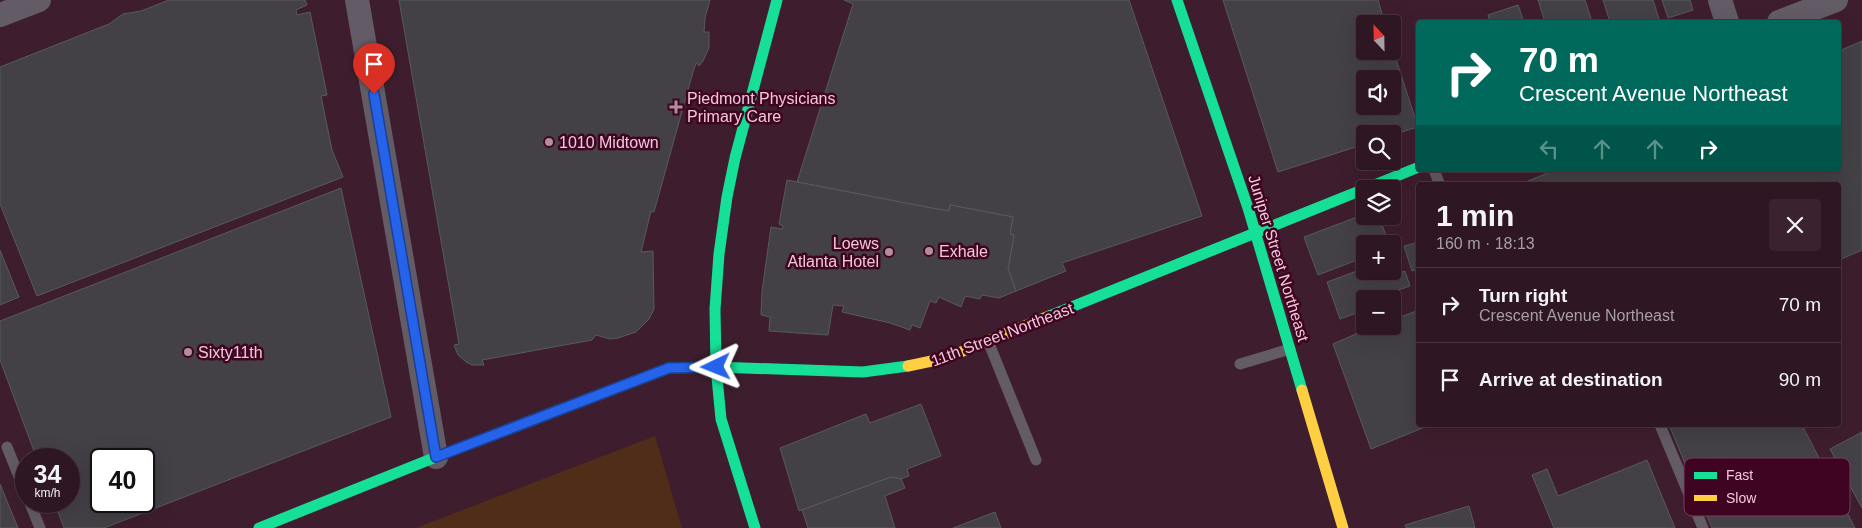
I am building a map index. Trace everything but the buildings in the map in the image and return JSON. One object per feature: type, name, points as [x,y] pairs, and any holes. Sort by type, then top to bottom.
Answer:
[{"type":"street","points":[[0,15],[39,0]]},
{"type":"street","points":[[357,0],[436,457]]},
{"type":"street","points":[[755,528],[720,418],[716,367],[715,309],[719,254],[727,197],[735,158],[777,0]]},
{"type":"street","name":"Juniper Street Northeast","points":[[1177,0],[1234,162],[1343,528]]},
{"type":"street","points":[[1720,0],[1726,20]]},
{"type":"street","points":[[1784,20],[1836,0]]},
{"type":"street","name":"11th Street Northeast","points":[[259,528],[436,457],[669,368],[716,367],[863,372],[923,364],[946,358],[1416,168]]},
{"type":"lane","points":[[988,341],[1036,460]]},
{"type":"lane","points":[[1240,364],[1290,348]]},
{"type":"lane","points":[[1661,427],[1684,482]]},
{"type":"lane","points":[[7,447],[15,467]]},
{"type":"lane","points":[[34,513],[40,528]]},
{"type":"lane","points":[[1698,516],[1703,528]]},
{"type":"shaded area","points":[[655,436],[682,528],[416,528]]},
{"type":"traffic: fast","points":[[755,528],[721,419],[716,367],[715,309],[719,254],[727,197],[735,158],[777,0]]},
{"type":"traffic: fast","points":[[1177,0],[1248,208],[1302,390]]},
{"type":"traffic: fast","points":[[1049,316],[1416,168]]},
{"type":"traffic: fast","points":[[259,528],[436,457],[669,368],[716,367],[863,372],[908,366]]},
{"type":"traffic: slow","points":[[908,366],[946,358],[1049,316]]},
{"type":"traffic: slow","points":[[1302,390],[1343,528]]},
{"type":"place","name":"Piedmont Physicians Primary Care","points":[[676,107]]},
{"type":"place","name":"1010 Midtown","points":[[549,142]]},
{"type":"place","name":"Exhale","points":[[929,251]]},
{"type":"place","name":"Loews Atlanta Hotel","points":[[889,252]]},
{"type":"place","name":"Sixty11th","points":[[188,352]]},
{"type":"route","points":[[374,94],[430,411],[436,457],[669,368],[716,367]]}]
